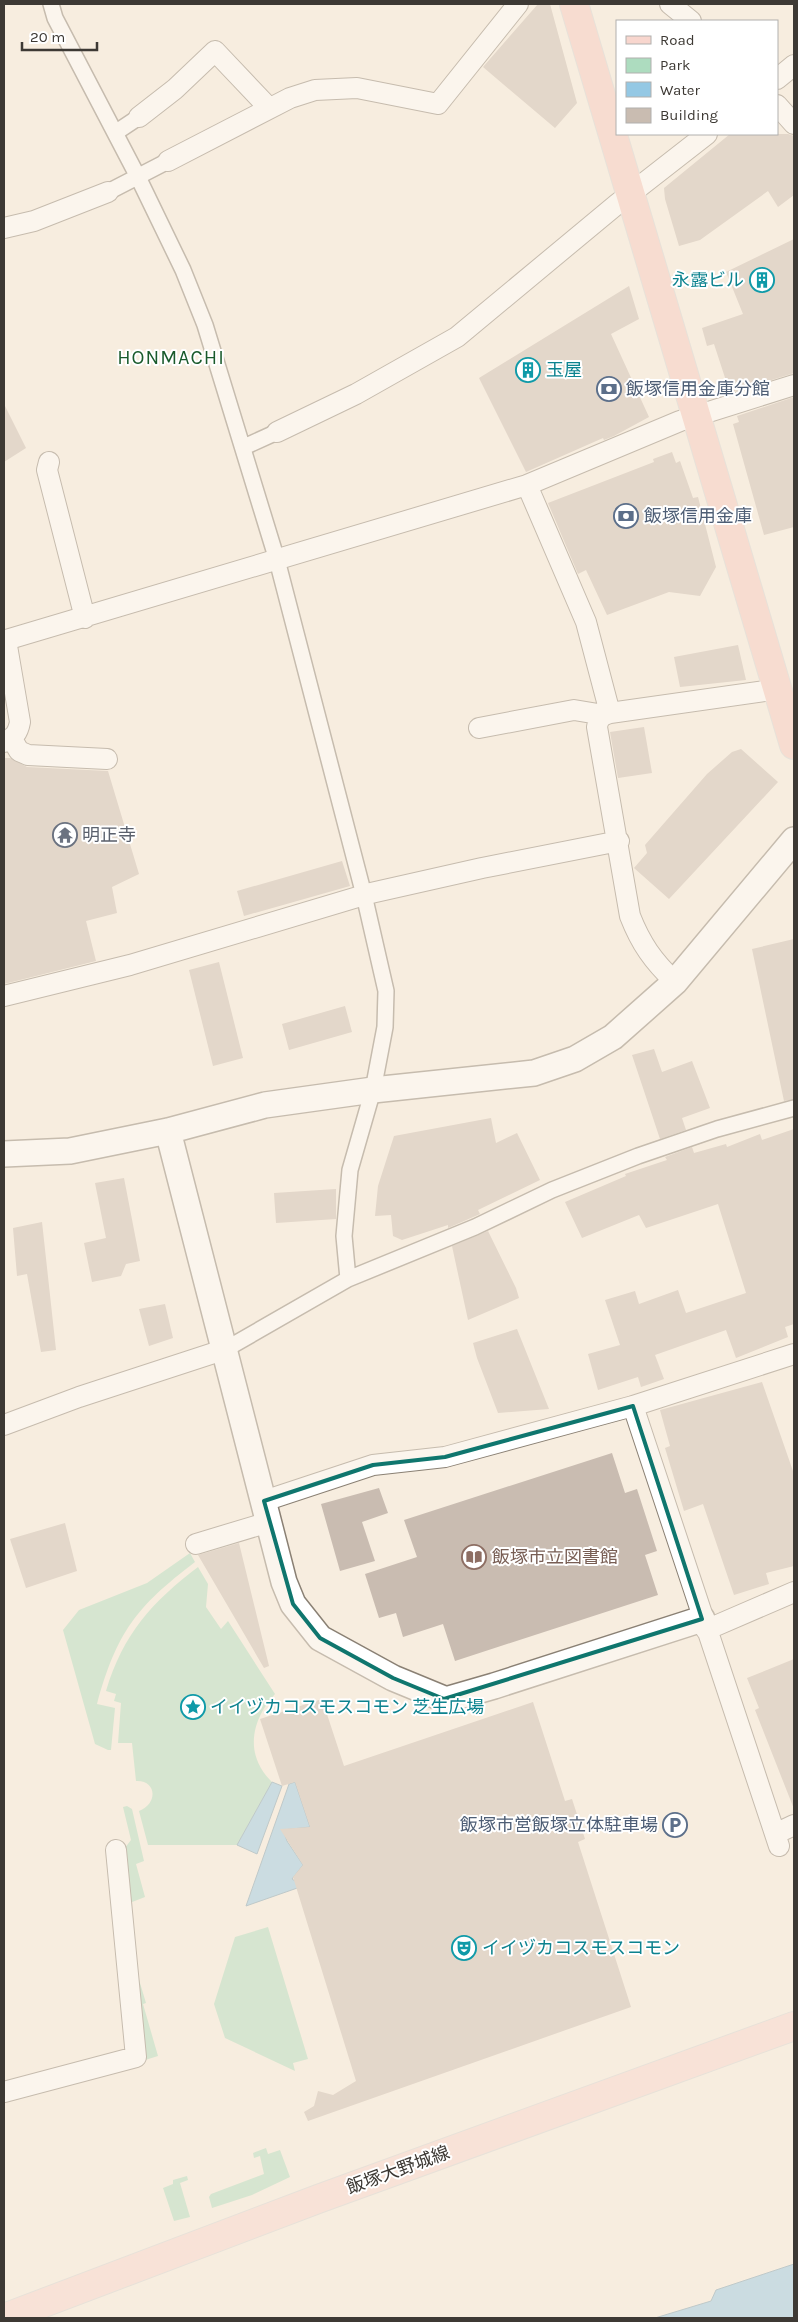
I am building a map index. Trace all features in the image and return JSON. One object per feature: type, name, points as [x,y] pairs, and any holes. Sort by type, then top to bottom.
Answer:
[{"type":"highway","points":[[574,4],[794,745]]},
{"type":"main road","name":"飯塚大野城線","points":[[4,2318],[318,2199],[794,2026]]},
{"type":"street","points":[[51,4],[56,18],[138,177],[191,288],[206,326],[244,447],[276,560],[364,895],[386,991],[385,1027],[373,1090],[350,1170],[344,1236],[348,1279]]},
{"type":"street","points":[[4,228],[34,220],[108,192],[269,108],[290,98],[315,90],[357,88],[438,104],[518,4]]},
{"type":"street","points":[[670,4],[690,20]]},
{"type":"street","points":[[115,133],[175,89],[215,51],[269,108]]},
{"type":"street","points":[[778,78],[794,65]]},
{"type":"street","points":[[778,107],[794,124]]},
{"type":"street","points":[[244,447],[356,394],[458,337],[630,193],[706,135]]},
{"type":"street","points":[[107,759],[28,755],[8,741],[18,731],[20,722],[6,640],[527,485],[697,416],[794,384]]},
{"type":"street","points":[[49,462],[47,470],[85,618]]},
{"type":"street","points":[[527,485],[586,622],[607,714]]},
{"type":"street","points":[[479,728],[574,710],[607,714],[779,690]]},
{"type":"street","points":[[607,714],[598,720],[597,726],[619,841],[630,916],[639,940],[658,965],[675,982]]},
{"type":"street","points":[[4,1154],[70,1151],[168,1130],[265,1105],[373,1090],[534,1073],[575,1059],[614,1037],[675,982],[794,840]]},
{"type":"street","points":[[4,996],[130,965],[364,895],[482,868],[619,841]]},
{"type":"street","points":[[4,1425],[79,1397],[226,1349],[348,1279],[475,1227],[552,1190],[638,1156],[717,1129],[794,1108]]},
{"type":"street","points":[[168,1130],[226,1349],[284,1582],[293,1604],[320,1638],[393,1678],[444,1699],[704,1625],[794,1592]]},
{"type":"street","points":[[196,1544],[373,1465],[445,1457],[633,1406],[794,1354]]},
{"type":"street","points":[[633,1406],[704,1625],[777,1840],[794,1825]]},
{"type":"street","points":[[4,2092],[136,2057],[116,1850]]},
{"type":"highlighted area","points":[[633,1406],[702,1619],[444,1699],[393,1678],[320,1638],[293,1604],[264,1501],[373,1465],[445,1457]]},
{"type":"green space","points":[[190,1553],[195,1562],[143,1608],[121,1639],[112,1658],[97,1704],[115,1708],[111,1750],[108,1750],[95,1744],[63,1630],[79,1610],[147,1583]]},
{"type":"green space","name":"イイヅカコスモスコモン 芝生広場","points":[[198,1567],[208,1584],[206,1607],[221,1629],[228,1621],[275,1694],[260,1715],[254,1738],[257,1761],[263,1772],[272,1782],[237,1845],[148,1845],[139,1811],[150,1803],[152,1798],[151,1788],[148,1784],[136,1781],[132,1743],[118,1743],[121,1703],[114,1701],[116,1694],[106,1691],[121,1652],[141,1621],[167,1593]]},
{"type":"green space","points":[[127,1806],[132,1809],[144,1861],[136,1864],[145,1897],[127,1904],[121,1853],[131,1840],[123,1807]]},
{"type":"green space","points":[[268,1927],[308,2059],[293,2063],[295,2071],[225,2038],[214,2004],[235,1937]]},
{"type":"green space","points":[[134,1963],[146,2003],[143,2004],[158,2056],[142,2061]]},
{"type":"green space","points":[[266,2148],[268,2154],[280,2150],[290,2177],[252,2195],[212,2208],[209,2197],[211,2194],[264,2174],[260,2156],[254,2158],[253,2153]]},
{"type":"green space","points":[[187,2176],[188,2180],[180,2183],[190,2217],[174,2221],[163,2188],[173,2184],[173,2180]]},
{"type":"water","points":[[272,1782],[282,1786],[257,1854],[237,1845]]},
{"type":"water","points":[[295,1782],[310,1827],[283,1830],[287,1841],[303,1865],[292,1879],[303,1886],[246,1906],[289,1784]]},
{"type":"water","points":[[794,2264],[794,2318],[655,2318],[711,2301],[716,2290]]},
{"type":"building","points":[[538,4],[550,4],[577,103],[555,128],[483,67]]},
{"type":"building","points":[[788,134],[794,136],[794,195],[778,207],[768,191],[700,240],[679,246],[665,199],[664,188],[729,135]]},
{"type":"building","points":[[794,239],[794,373],[730,393],[714,344],[707,346],[702,328],[743,314],[726,272]]},
{"type":"building","name":"玉屋","points":[[629,286],[639,319],[611,334],[649,417],[614,436],[604,440],[603,438],[526,472],[479,378]]},
{"type":"building","points":[[794,397],[794,527],[764,535],[733,424],[739,422],[737,416]]},
{"type":"building","points":[[4,404],[26,448],[4,462]]},
{"type":"building","name":"飯塚信用金庫","points":[[672,452],[676,463],[680,461],[693,498],[698,497],[716,567],[700,596],[669,592],[607,615],[586,570],[578,574],[548,503],[654,462],[653,459]]},
{"type":"building","points":[[738,645],[746,680],[680,687],[674,657]]},
{"type":"building","points":[[644,727],[652,773],[618,778],[610,732]]},
{"type":"building","points":[[741,749],[778,782],[669,899],[634,868],[647,853],[645,845],[707,774],[732,752]]},
{"type":"building","name":"明正寺","points":[[4,758],[10,758],[27,767],[108,771],[139,874],[112,887],[117,913],[86,921],[96,961],[4,984]]},
{"type":"building","points":[[342,861],[350,886],[244,916],[237,891]]},
{"type":"building","points":[[794,939],[794,1099],[784,1101],[752,949]]},
{"type":"building","points":[[219,962],[243,1058],[213,1066],[189,970]]},
{"type":"building","points":[[345,1006],[352,1032],[289,1050],[282,1024]]},
{"type":"building","points":[[654,1049],[662,1072],[692,1061],[710,1108],[682,1118],[686,1130],[660,1139],[632,1055]]},
{"type":"building","points":[[491,1118],[496,1143],[517,1133],[540,1180],[478,1210],[480,1214],[448,1228],[448,1225],[402,1240],[393,1236],[391,1215],[375,1216],[378,1186],[394,1136]]},
{"type":"building","points":[[794,1129],[794,1324],[785,1327],[788,1337],[736,1358],[726,1330],[655,1355],[664,1379],[641,1387],[638,1377],[598,1390],[588,1354],[620,1345],[605,1300],[635,1291],[639,1304],[678,1290],[686,1313],[746,1293],[718,1204],[646,1228],[639,1215],[582,1238],[565,1202],[626,1176],[625,1174],[667,1160],[665,1157],[692,1147],[694,1153],[726,1144],[727,1147],[760,1134],[762,1140]]},
{"type":"building","points":[[124,1178],[140,1261],[126,1264],[121,1276],[92,1282],[84,1243],[106,1238],[95,1183]]},
{"type":"building","points":[[336,1189],[336,1219],[276,1223],[274,1193]]},
{"type":"building","points":[[42,1222],[56,1350],[41,1352],[27,1274],[17,1276],[13,1228]]},
{"type":"building","points":[[488,1231],[519,1298],[468,1320],[452,1246]]},
{"type":"building","points":[[165,1304],[173,1338],[149,1346],[139,1309]]},
{"type":"building","points":[[517,1329],[549,1409],[498,1413],[473,1343]]},
{"type":"building","points":[[762,1382],[794,1474],[794,1566],[766,1573],[769,1584],[734,1595],[703,1504],[684,1511],[665,1448],[670,1446],[660,1410]]},
{"type":"building","points":[[612,1453],[625,1493],[637,1489],[657,1551],[645,1555],[658,1595],[455,1661],[443,1624],[403,1637],[396,1613],[379,1618],[365,1574],[417,1557],[404,1520]]},
{"type":"building","points":[[379,1488],[388,1513],[362,1522],[375,1561],[340,1571],[321,1504]]},
{"type":"building","points":[[65,1523],[77,1571],[26,1588],[10,1539]]},
{"type":"building","points":[[239,1543],[269,1666],[264,1668],[198,1555]]},
{"type":"building","points":[[794,1659],[794,1809],[755,1710],[759,1708],[747,1678]]},
{"type":"building","name":"イイヅカコスモスコモン","points":[[322,1699],[344,1766],[533,1702],[565,1801],[572,1799],[585,1839],[578,1842],[631,2007],[308,2121],[304,2112],[314,2106],[318,2091],[333,2095],[356,2081],[293,1877],[303,1865],[280,1829],[310,1827],[295,1782],[282,1786],[260,1719]]},
{"type":"place","name":"永露ビル","points":[[762,280]]},
{"type":"place","name":"玉屋","points":[[528,370]]},
{"type":"place","name":"飯塚信用金庫分館","points":[[609,389]]},
{"type":"place","name":"飯塚信用金庫","points":[[626,516]]},
{"type":"place","name":"明正寺","points":[[65,835]]},
{"type":"place","name":"飯塚市立図書館","points":[[474,1557]]},
{"type":"place","name":"イイヅカコスモスコモン 芝生広場","points":[[193,1707]]},
{"type":"place","name":"飯塚市営飯塚立体駐車場","points":[[675,1825]]},
{"type":"place","name":"イイヅカコスモスコモン","points":[[464,1948]]},
{"type":"district","name":"HONMACHI","points":[[171,357]]}]
